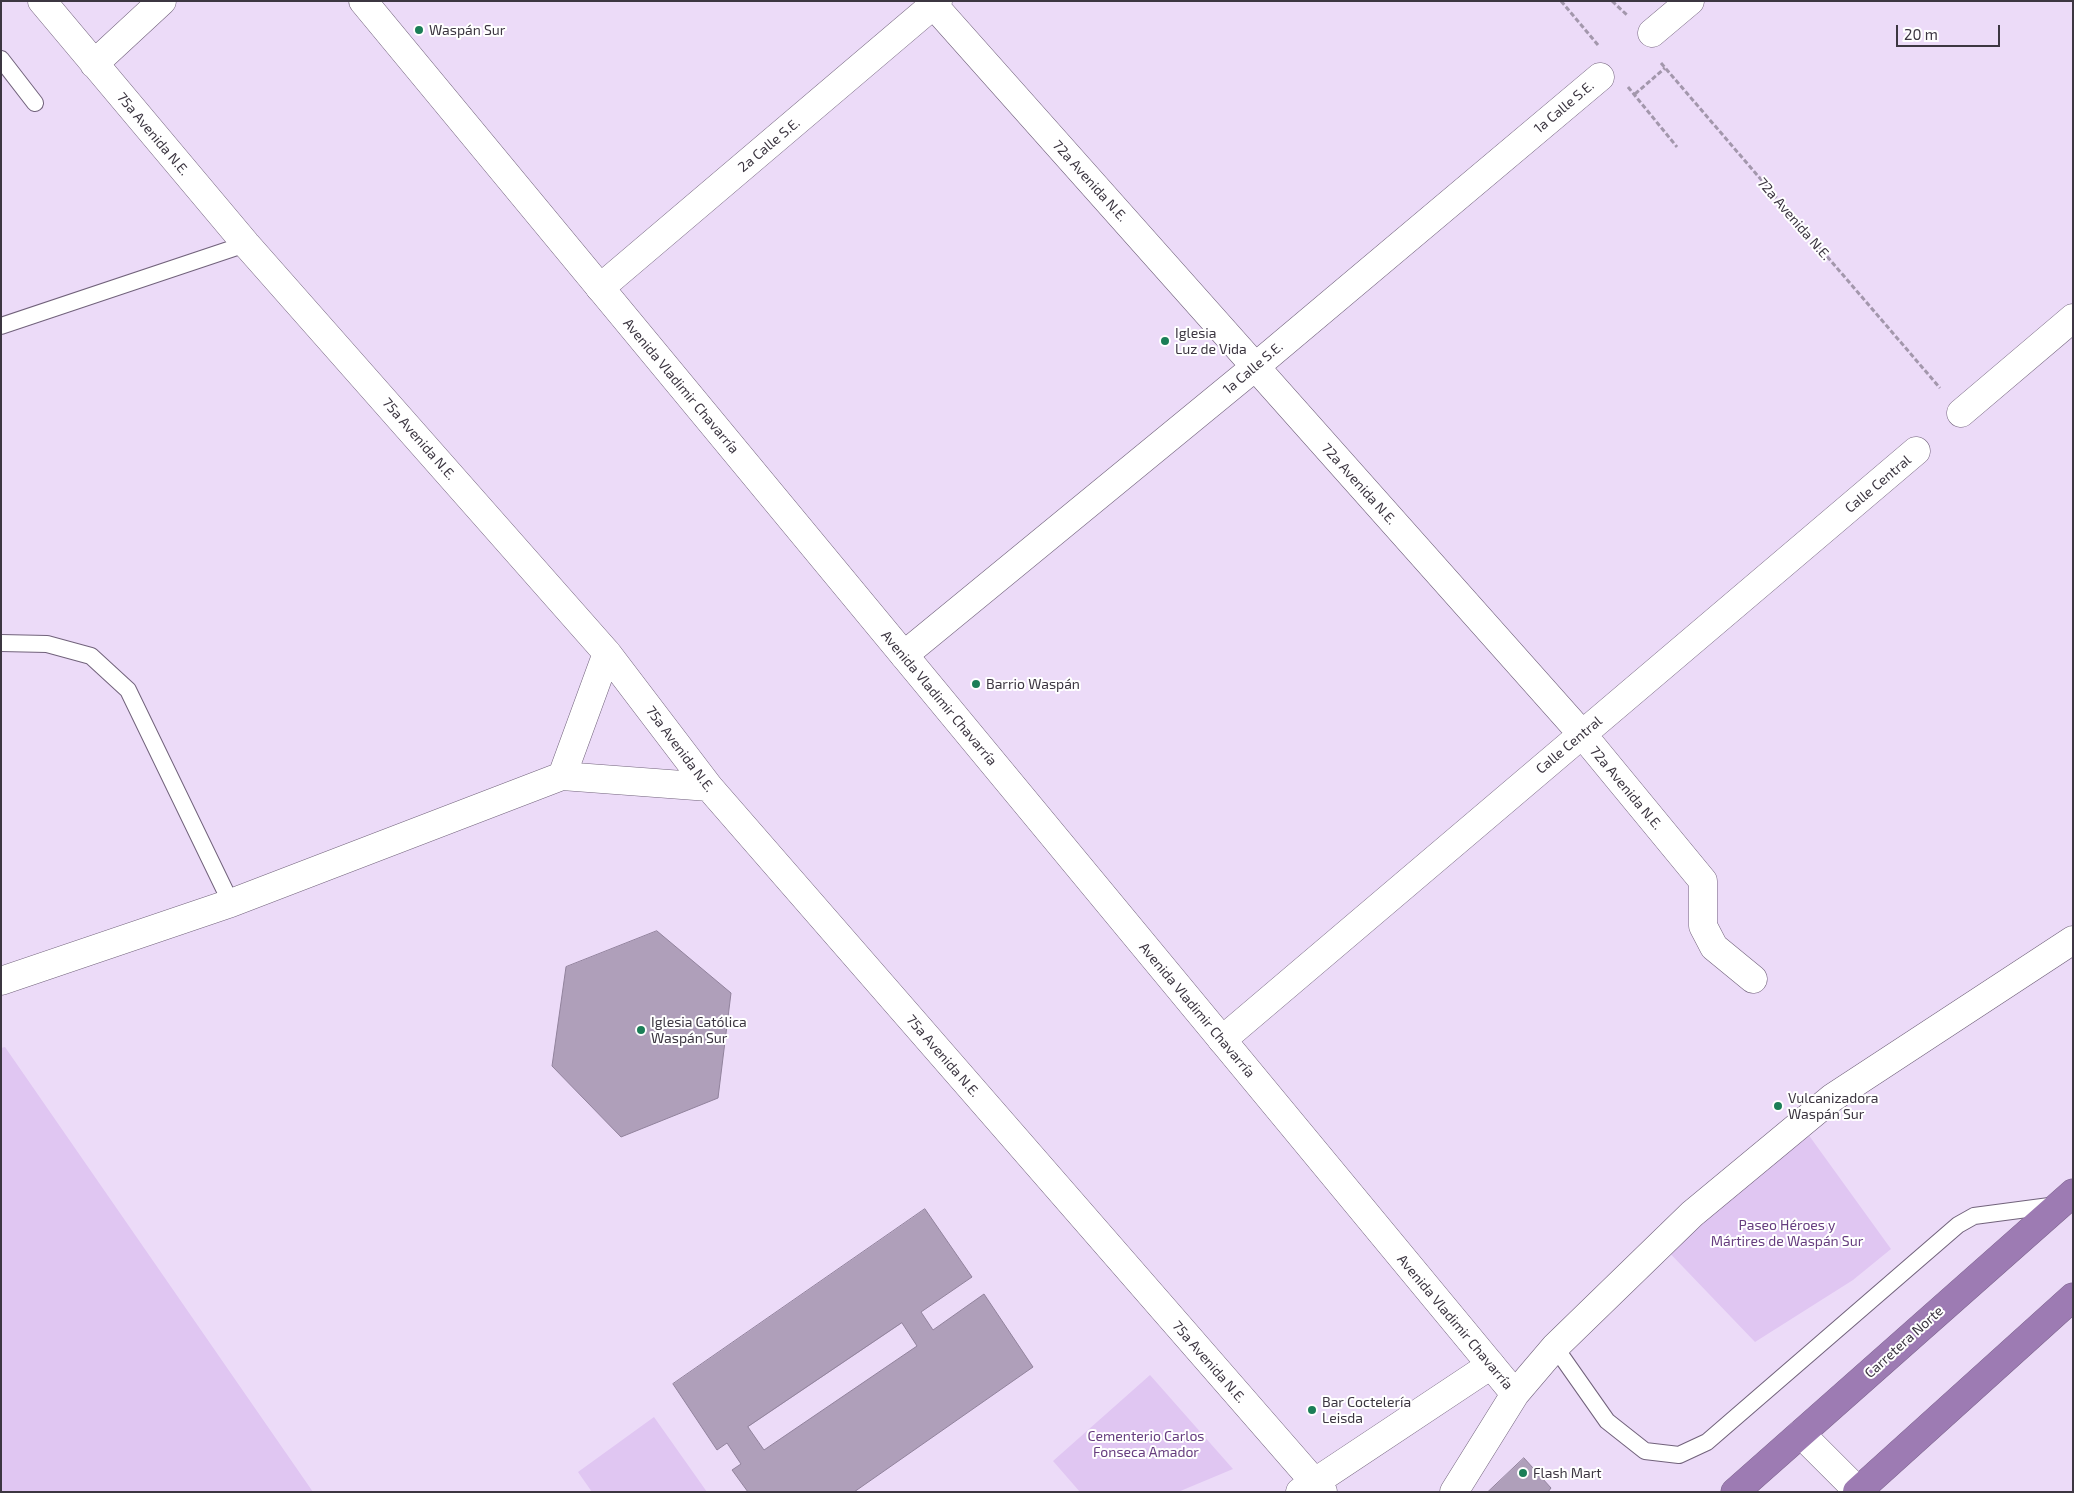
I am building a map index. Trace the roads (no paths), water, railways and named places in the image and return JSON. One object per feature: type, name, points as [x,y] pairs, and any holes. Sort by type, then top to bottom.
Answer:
[{"type":"highway","name":"Carretera Norte","points":[[1735,1492],[2066,1199]]},
{"type":"highway","points":[[1858,1492],[2073,1297]]},
{"type":"street","name":"75a Avenida N.E.","points":[[42,1],[246,244],[607,653],[709,787],[1312,1489]]},
{"type":"street","points":[[94,64],[162,1]]},
{"type":"street","name":"Avenida Vladimir Chavarría","points":[[363,1],[1515,1394]]},
{"type":"street","points":[[1652,33],[1690,1]]},
{"type":"street","name":"2a Calle S.E.","points":[[600,288],[934,2]]},
{"type":"street","name":"72a Avenida N.E.","points":[[934,2],[1255,367],[1582,734],[1704,881],[1702,926],[1714,947],[1753,979]]},
{"type":"street","name":"1a Calle S.E.","points":[[904,655],[1255,367],[1600,77]]},
{"type":"street","points":[[1961,413],[2073,318]]},
{"type":"street","name":"Calle Central","points":[[1222,1040],[1916,451]]},
{"type":"street","points":[[562,776],[607,653]]},
{"type":"street","points":[[1,981],[231,903],[562,776],[709,787]]},
{"type":"street","points":[[1454,1492],[1515,1394],[1555,1347],[1692,1214],[1832,1098],[2073,940]]},
{"type":"street","points":[[1312,1489],[1491,1365]]},
{"type":"street","points":[[1801,1434],[1858,1492]]},
{"type":"lane","points":[[1,59],[35,104]]},
{"type":"lane","points":[[1,326],[246,244]]},
{"type":"lane","points":[[1,643],[47,644],[91,656],[128,690],[231,903]]},
{"type":"lane","points":[[1555,1347],[1607,1421],[1644,1451],[1679,1455],[1706,1442],[1958,1225],[1974,1216],[2066,1199]]},
{"type":"place","name":"Waspán Sur","points":[[419,30]]},
{"type":"place","name":"Iglesia Luz de Vida","points":[[1165,341]]},
{"type":"place","name":"Barrio Waspán","points":[[976,684]]},
{"type":"place","name":"Iglesia Católica Waspán Sur","points":[[641,1030]]},
{"type":"place","name":"Vulcanizadora Waspán Sur","points":[[1778,1106]]},
{"type":"place","name":"Bar Coctelería Leisda","points":[[1312,1410]]},
{"type":"place","name":"Flash Mart","points":[[1523,1473]]},
{"type":"park label","name":"Paseo Héroes y Mártires de Waspán Sur","points":[[1787,1234]]},
{"type":"park label","name":"Cementerio Carlos Fonseca Amador","points":[[1146,1444]]}]
